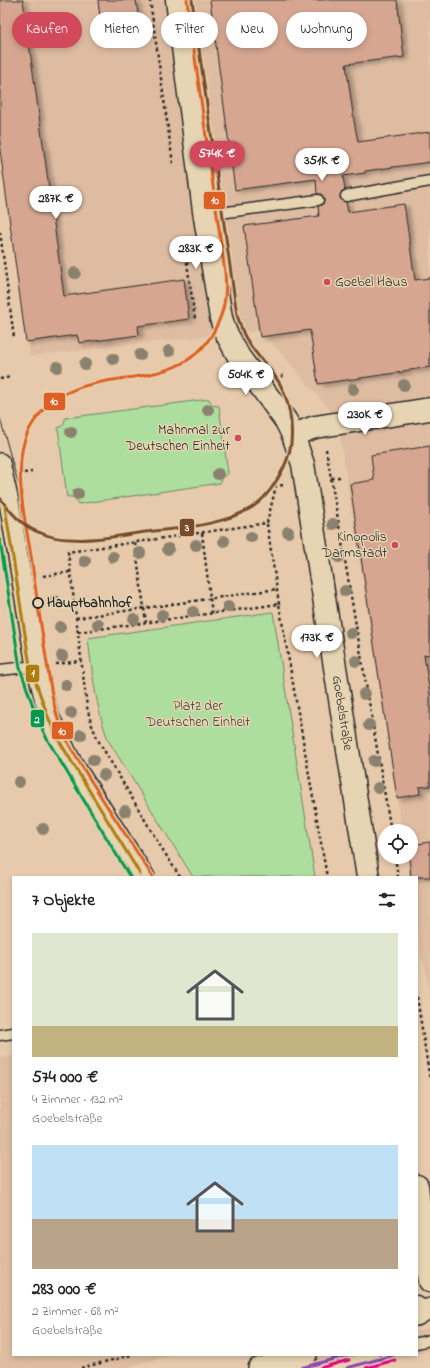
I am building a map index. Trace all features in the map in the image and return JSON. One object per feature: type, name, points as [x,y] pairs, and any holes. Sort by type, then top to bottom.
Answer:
[{"type":"main road","name":"Goebelstraße","points":[[177,0],[220,318],[225,331],[240,357],[286,421],[293,435],[303,464],[368,876]]},
{"type":"main road","points":[[293,435],[315,427],[430,409]]},
{"type":"main road","points":[[418,1190],[430,1221]]},
{"type":"main road","points":[[418,1190],[423,1240],[430,1281]]},
{"type":"street","points":[[0,463],[9,502],[36,666],[50,716],[60,739],[78,771],[144,876]]},
{"type":"street","points":[[258,1368],[303,1356]]},
{"type":"lane","points":[[346,196],[430,181]]},
{"type":"lane","points":[[205,215],[318,200]]},
{"type":"lane","points":[[0,670],[36,666]]},
{"type":"lane","points":[[0,1035],[12,1033]]},
{"type":"lane","points":[[295,1368],[312,1356]]},
{"type":"lane","points":[[327,1368],[370,1356]]},
{"type":"path","points":[[0,232],[14,338]]},
{"type":"path","points":[[0,379],[11,377]]},
{"type":"path","points":[[332,478],[390,824]]},
{"type":"path","points":[[290,484],[276,486],[267,523],[279,604],[327,876]]},
{"type":"path","points":[[179,876],[98,740],[91,723],[87,707],[68,552],[267,523]]},
{"type":"path","points":[[202,533],[212,614]]},
{"type":"path","points":[[135,543],[146,622]]},
{"type":"path","points":[[76,618],[277,590]]},
{"type":"path","points":[[78,632],[279,604]]},
{"type":"path","points":[[396,864],[398,876]]},
{"type":"path","points":[[418,1003],[430,1080]]},
{"type":"path","points":[[81,1368],[128,1356]]},
{"type":"shaded area","points":[[0,0],[430,0],[430,997],[424,962],[422,962],[418,935],[418,876],[409,876],[407,864],[418,864],[418,824],[401,824],[337,418],[261,330],[30,356],[0,93]]},
{"type":"shaded area","points":[[12,1056],[12,1356],[169,1356],[125,1368],[0,1368],[0,1058]]},
{"type":"shaded area","points":[[430,1327],[430,1351],[418,1354],[418,1331]]},
{"type":"shaded area","points":[[324,1356],[410,1356],[365,1368],[280,1368]]},
{"type":"green space","points":[[209,399],[212,405],[219,406],[228,474],[221,478],[220,483],[78,504],[74,498],[67,497],[58,428],[63,424],[65,418]]},
{"type":"green space","name":"Platz der Deutschen Einheit","points":[[273,612],[315,876],[192,876],[108,740],[97,702],[88,638]]},
{"type":"building","points":[[0,0],[23,0],[25,12],[12,12],[12,48],[30,48],[64,296],[184,279],[189,319],[138,326],[139,335],[79,343],[77,335],[26,342],[0,150]]},
{"type":"building","points":[[98,0],[136,0],[138,12],[99,12]]},
{"type":"building","points":[[210,0],[397,0],[404,57],[346,64],[358,142],[430,132],[430,162],[365,171],[365,173],[343,176],[345,190],[342,191],[340,197],[341,200],[346,202],[348,212],[404,204],[415,280],[430,278],[430,367],[318,384],[310,330],[260,337],[244,226],[319,216],[318,206],[324,203],[324,199],[321,194],[317,194],[316,179],[235,190],[216,48],[218,48],[218,12],[212,12]]},
{"type":"building","points":[[430,446],[430,654],[424,655],[430,695],[430,786],[419,787],[420,794],[397,798],[350,484],[374,480],[371,455]]},
{"type":"building","points":[[430,842],[430,877],[411,876],[410,864],[418,864],[418,844]]},
{"type":"tram line","points":[[0,418],[23,501]]},
{"type":"tram line","name":"2","points":[[0,540],[20,668],[37,718],[47,739],[129,876]]},
{"type":"tram line","name":"4","points":[[320,1368],[349,1360]]},
{"type":"tram line","name":"4","points":[[366,1368],[395,1360]]},
{"type":"transit line","name":"10","points":[[152,876],[83,768],[60,726],[49,677],[24,511],[20,473],[24,442],[29,430],[39,415],[58,398],[81,387],[105,381],[154,373],[178,366],[198,352],[214,331],[221,316],[226,288],[225,272],[187,0]]},
{"type":"transit line","name":"3","points":[[0,498],[8,509],[23,523],[35,531],[51,537],[96,539],[182,528],[225,519],[251,508],[265,496],[277,479],[287,460],[291,443],[291,428],[290,412],[286,398],[276,378],[245,337],[237,315],[192,0]]},
{"type":"transit line","name":"1","points":[[5,507],[30,666],[47,714],[55,734],[140,874]]},
{"type":"transit line","points":[[301,1368],[344,1356]]},
{"type":"transit line","points":[[347,1368],[390,1356]]},
{"type":"place","name":"Goebel Haus","points":[[327,282]]},
{"type":"place","name":"Mahnmal zur Deutschen Einheit","points":[[238,438]]},
{"type":"place","name":"Kinopolis Darmstadt","points":[[395,545]]},
{"type":"place","name":"Hauptbahnhof","points":[[38,603]]}]
